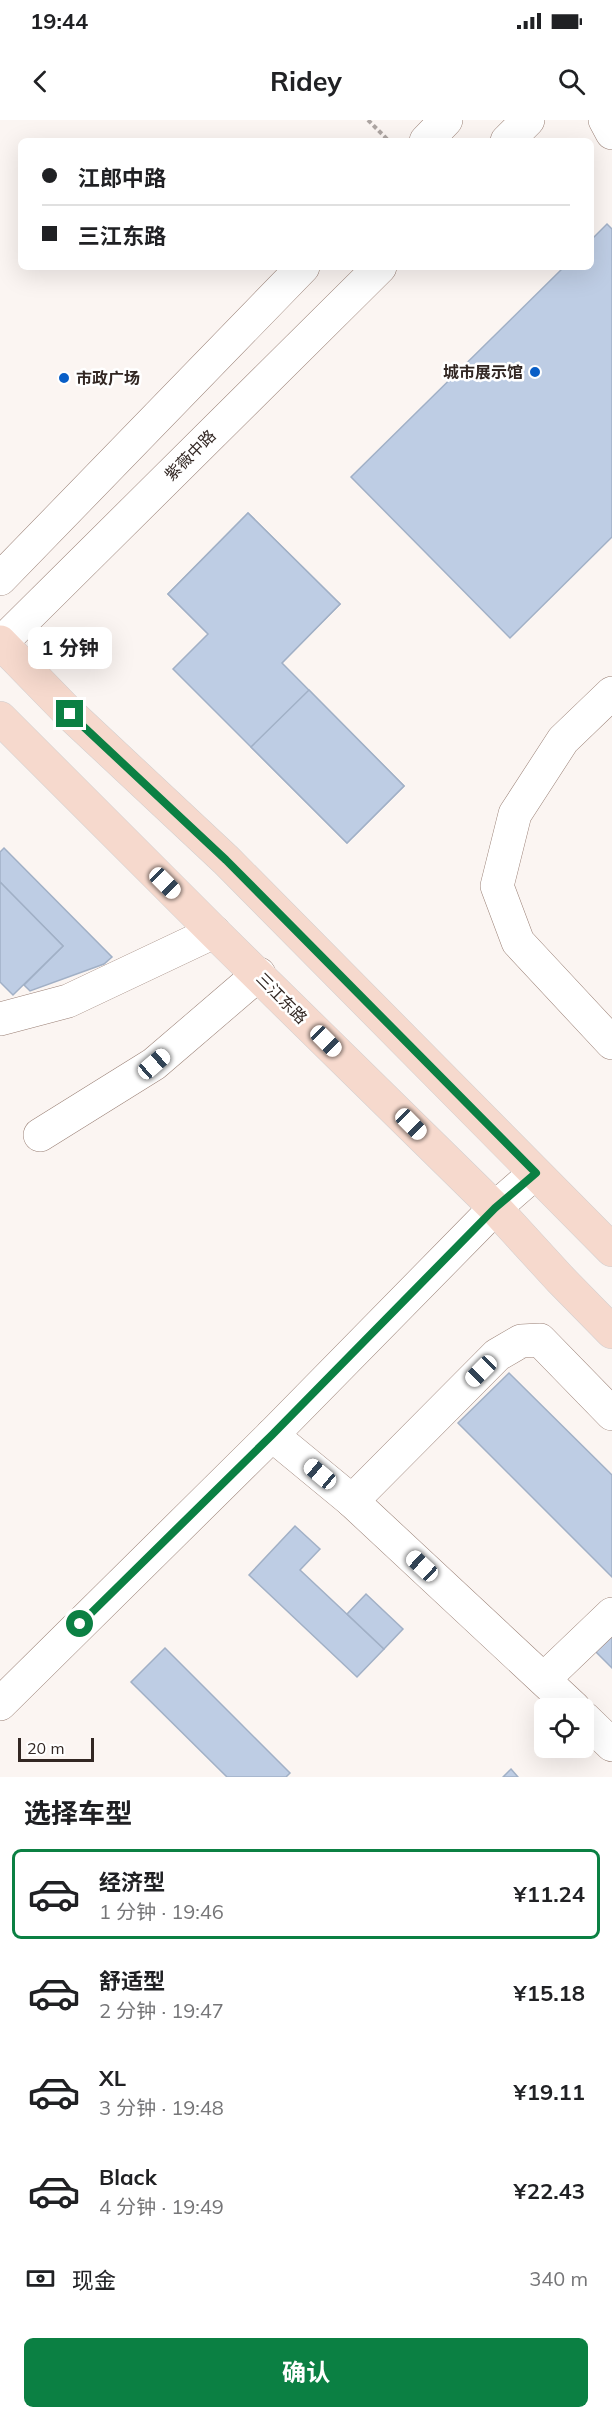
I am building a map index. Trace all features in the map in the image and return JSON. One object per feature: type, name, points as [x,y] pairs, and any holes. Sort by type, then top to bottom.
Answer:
[{"type":"main road","points":[[0,643],[70,714],[226,860],[612,1250]]},
{"type":"main road","name":"三江东路","points":[[0,718],[495,1208],[560,1280],[612,1332]]},
{"type":"street","points":[[429,138],[446,120]]},
{"type":"street","points":[[510,138],[528,120]]},
{"type":"street","points":[[605,120],[612,133]]},
{"type":"street","points":[[0,579],[300,270]]},
{"type":"street","name":"紫薇中路","points":[[0,643],[377,270]]},
{"type":"street","points":[[612,693],[563,740],[515,814],[497,886],[518,942],[612,1043]]},
{"type":"street","points":[[0,1019],[68,1001],[214,932]]},
{"type":"street","points":[[40,1135],[154,1064],[259,974]]},
{"type":"street","points":[[0,1704],[272,1435],[495,1208],[536,1173]]},
{"type":"street","points":[[352,1501],[497,1355],[521,1341],[540,1340],[612,1414]]},
{"type":"street","points":[[272,1435],[352,1501],[564,1698]]},
{"type":"street","points":[[544,1679],[612,1614]]},
{"type":"street","points":[[594,1728],[612,1745]]},
{"type":"path","points":[[368,120],[386,138]]},
{"type":"building","name":"城市展示馆","points":[[607,224],[612,229],[612,537],[510,638],[351,477],[561,270],[594,270],[594,237]]},
{"type":"building","points":[[248,513],[340,604],[260,685],[168,594]]},
{"type":"building","points":[[248,513],[340,604],[282,663],[404,786],[347,843],[173,669],[208,634],[168,594]]},
{"type":"building","points":[[309,690],[404,786],[347,843],[251,747]]},
{"type":"building","points":[[4,848],[112,957],[104,964],[30,991],[24,985],[63,946],[0,882],[0,852]]},
{"type":"building","points":[[0,882],[63,946],[13,995],[0,982]]},
{"type":"building","points":[[509,1373],[612,1475],[612,1577],[458,1423]]},
{"type":"building","points":[[295,1526],[320,1549],[300,1570],[384,1649],[357,1677],[249,1575]]},
{"type":"building","points":[[366,1594],[403,1629],[384,1649],[347,1614]]},
{"type":"building","points":[[612,1624],[612,1668],[589,1645]]},
{"type":"building","points":[[165,1648],[290,1773],[286,1777],[227,1777],[131,1682]]},
{"type":"building","points":[[511,1769],[518,1777],[503,1777]]},
{"type":"place","name":"城市展示馆","points":[[535,372]]},
{"type":"place","name":"市政广场","points":[[64,378]]},
{"type":"route","points":[[70,714],[226,860],[536,1173],[495,1208],[272,1435],[80,1624]]}]
